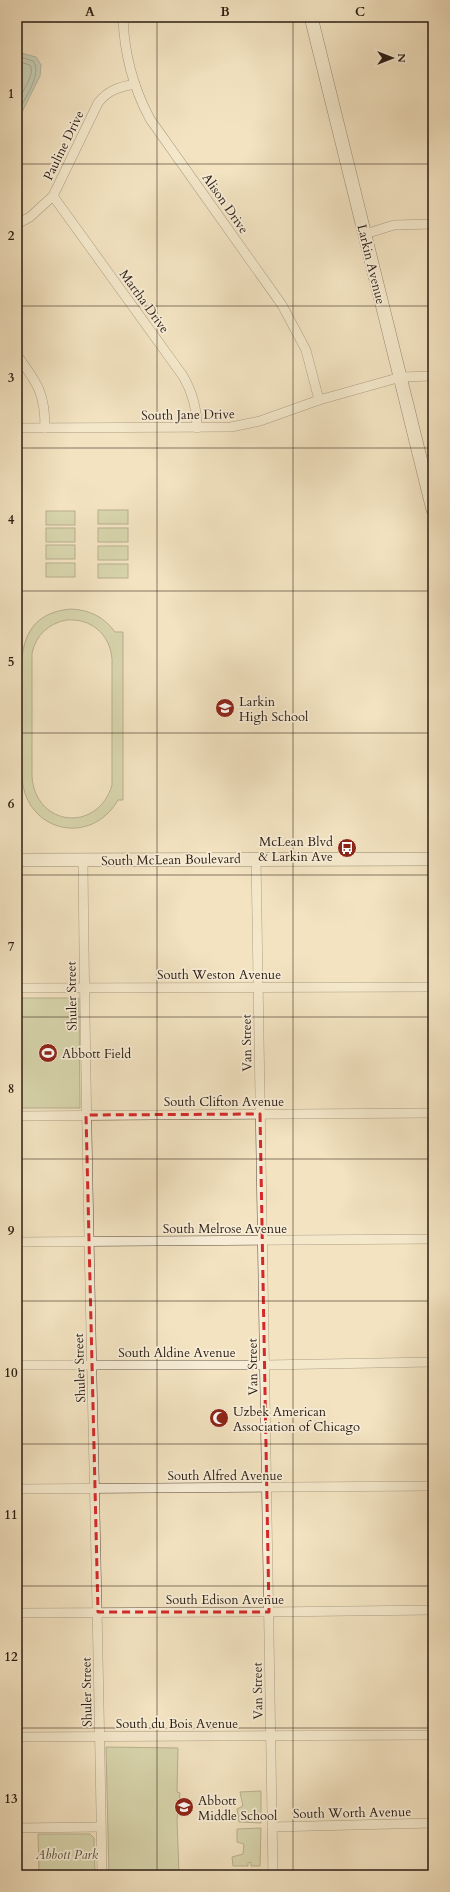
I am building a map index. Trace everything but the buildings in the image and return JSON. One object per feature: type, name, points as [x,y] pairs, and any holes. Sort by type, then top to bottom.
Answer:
[{"type":"main road","name":"Larkin Avenue","points":[[311,17],[433,510]]},
{"type":"main road","name":"South McLean Boulevard","points":[[17,860],[256,858],[427,859]]},
{"type":"street","name":"Alison Drive","points":[[123,17],[126,54],[135,84],[150,119],[282,305],[306,350],[319,400]]},
{"type":"street","name":"Pauline Drive","points":[[17,224],[30,217],[53,196],[98,103],[109,91],[135,84]]},
{"type":"street","name":"Martha Drive","points":[[53,196],[190,387],[194,401],[197,428]]},
{"type":"street","points":[[365,234],[394,225],[433,224]]},
{"type":"street","points":[[17,355],[37,383],[42,396],[45,428]]},
{"type":"street","name":"South Jane Drive","points":[[17,428],[231,427],[254,423],[319,400],[401,377],[433,376]]},
{"type":"street","name":"Van Street","points":[[256,858],[273,1875]]},
{"type":"street","name":"Shuler Street","points":[[83,860],[86,1115],[96,1488],[102,1875]]},
{"type":"street","name":"South Weston Avenue","points":[[17,988],[433,987]]},
{"type":"street","points":[[432,1113],[433,1147]]},
{"type":"street","name":"South Clifton Avenue","points":[[17,1116],[432,1113]]},
{"type":"street","name":"South Melrose Avenue","points":[[17,1242],[433,1239]]},
{"type":"street","name":"South Aldine Avenue","points":[[17,1365],[265,1365],[433,1362]]},
{"type":"street","name":"South Alfred Avenue","points":[[17,1489],[433,1486]]},
{"type":"street","name":"South Edison Avenue","points":[[17,1613],[433,1610]]},
{"type":"street","name":"South du Bois Avenue","points":[[17,1737],[433,1735]]},
{"type":"street","name":"South Worth Avenue","points":[[272,1827],[433,1823]]},
{"type":"street","points":[[17,1828],[101,1827]]},
{"type":"highlighted area","points":[[260,1114],[269,1612],[98,1612],[86,1115]]},
{"type":"green space","points":[[98,510],[128,510],[128,524],[98,524]]},
{"type":"green space","points":[[46,511],[75,511],[75,525],[46,525]]},
{"type":"green space","points":[[46,528],[75,528],[75,542],[46,542]]},
{"type":"green space","points":[[98,528],[128,528],[128,542],[98,542]]},
{"type":"green space","points":[[46,545],[75,545],[75,559],[46,559]]},
{"type":"green space","points":[[98,546],[128,546],[128,560],[98,560]]},
{"type":"green space","points":[[46,563],[75,563],[75,577],[46,577]]},
{"type":"green space","points":[[98,564],[128,564],[128,578],[98,578]]},
{"type":"green space","points":[[71,609],[84,611],[101,618],[115,632],[123,632],[123,800],[118,800],[106,815],[92,824],[77,828],[61,827],[47,821],[35,811],[26,796],[22,778],[22,657],[25,643],[31,630],[40,620],[53,613]],"holes":[[[66,620],[75,620],[98,629],[103,635],[110,650],[112,659],[112,785],[105,800],[94,811],[82,817],[68,818],[55,814],[44,806],[36,794],[32,777],[32,653],[36,641],[48,627]]]},
{"type":"green space","name":"Abbott Field","points":[[17,998],[79,998],[80,1108],[17,1108]]},
{"type":"green space","points":[[106,1747],[178,1748],[177,1792],[180,1793],[177,1820],[179,1874],[109,1875]]},
{"type":"green space","points":[[261,1791],[261,1823],[239,1822],[237,1809],[243,1806],[240,1792]]},
{"type":"green space","points":[[261,1828],[260,1866],[251,1866],[251,1862],[248,1863],[248,1866],[233,1866],[232,1857],[243,1854],[244,1844],[237,1842],[237,1829]]},
{"type":"green space","name":"Abbott Park","points":[[38,1834],[90,1834],[94,1838],[95,1875],[39,1875]]},
{"type":"water","points":[[17,52],[36,57],[41,65],[40,76],[17,122]]},
{"type":"place","name":"Larkin High School","points":[[225,708]]},
{"type":"place","name":"McLean Blvd & Larkin Ave","points":[[347,848]]},
{"type":"place","name":"Abbott Field","points":[[48,1053]]},
{"type":"place","name":"Uzbek American Association of Chicago","points":[[219,1418]]},
{"type":"place","name":"Abbott Middle School","points":[[184,1807]]}]
